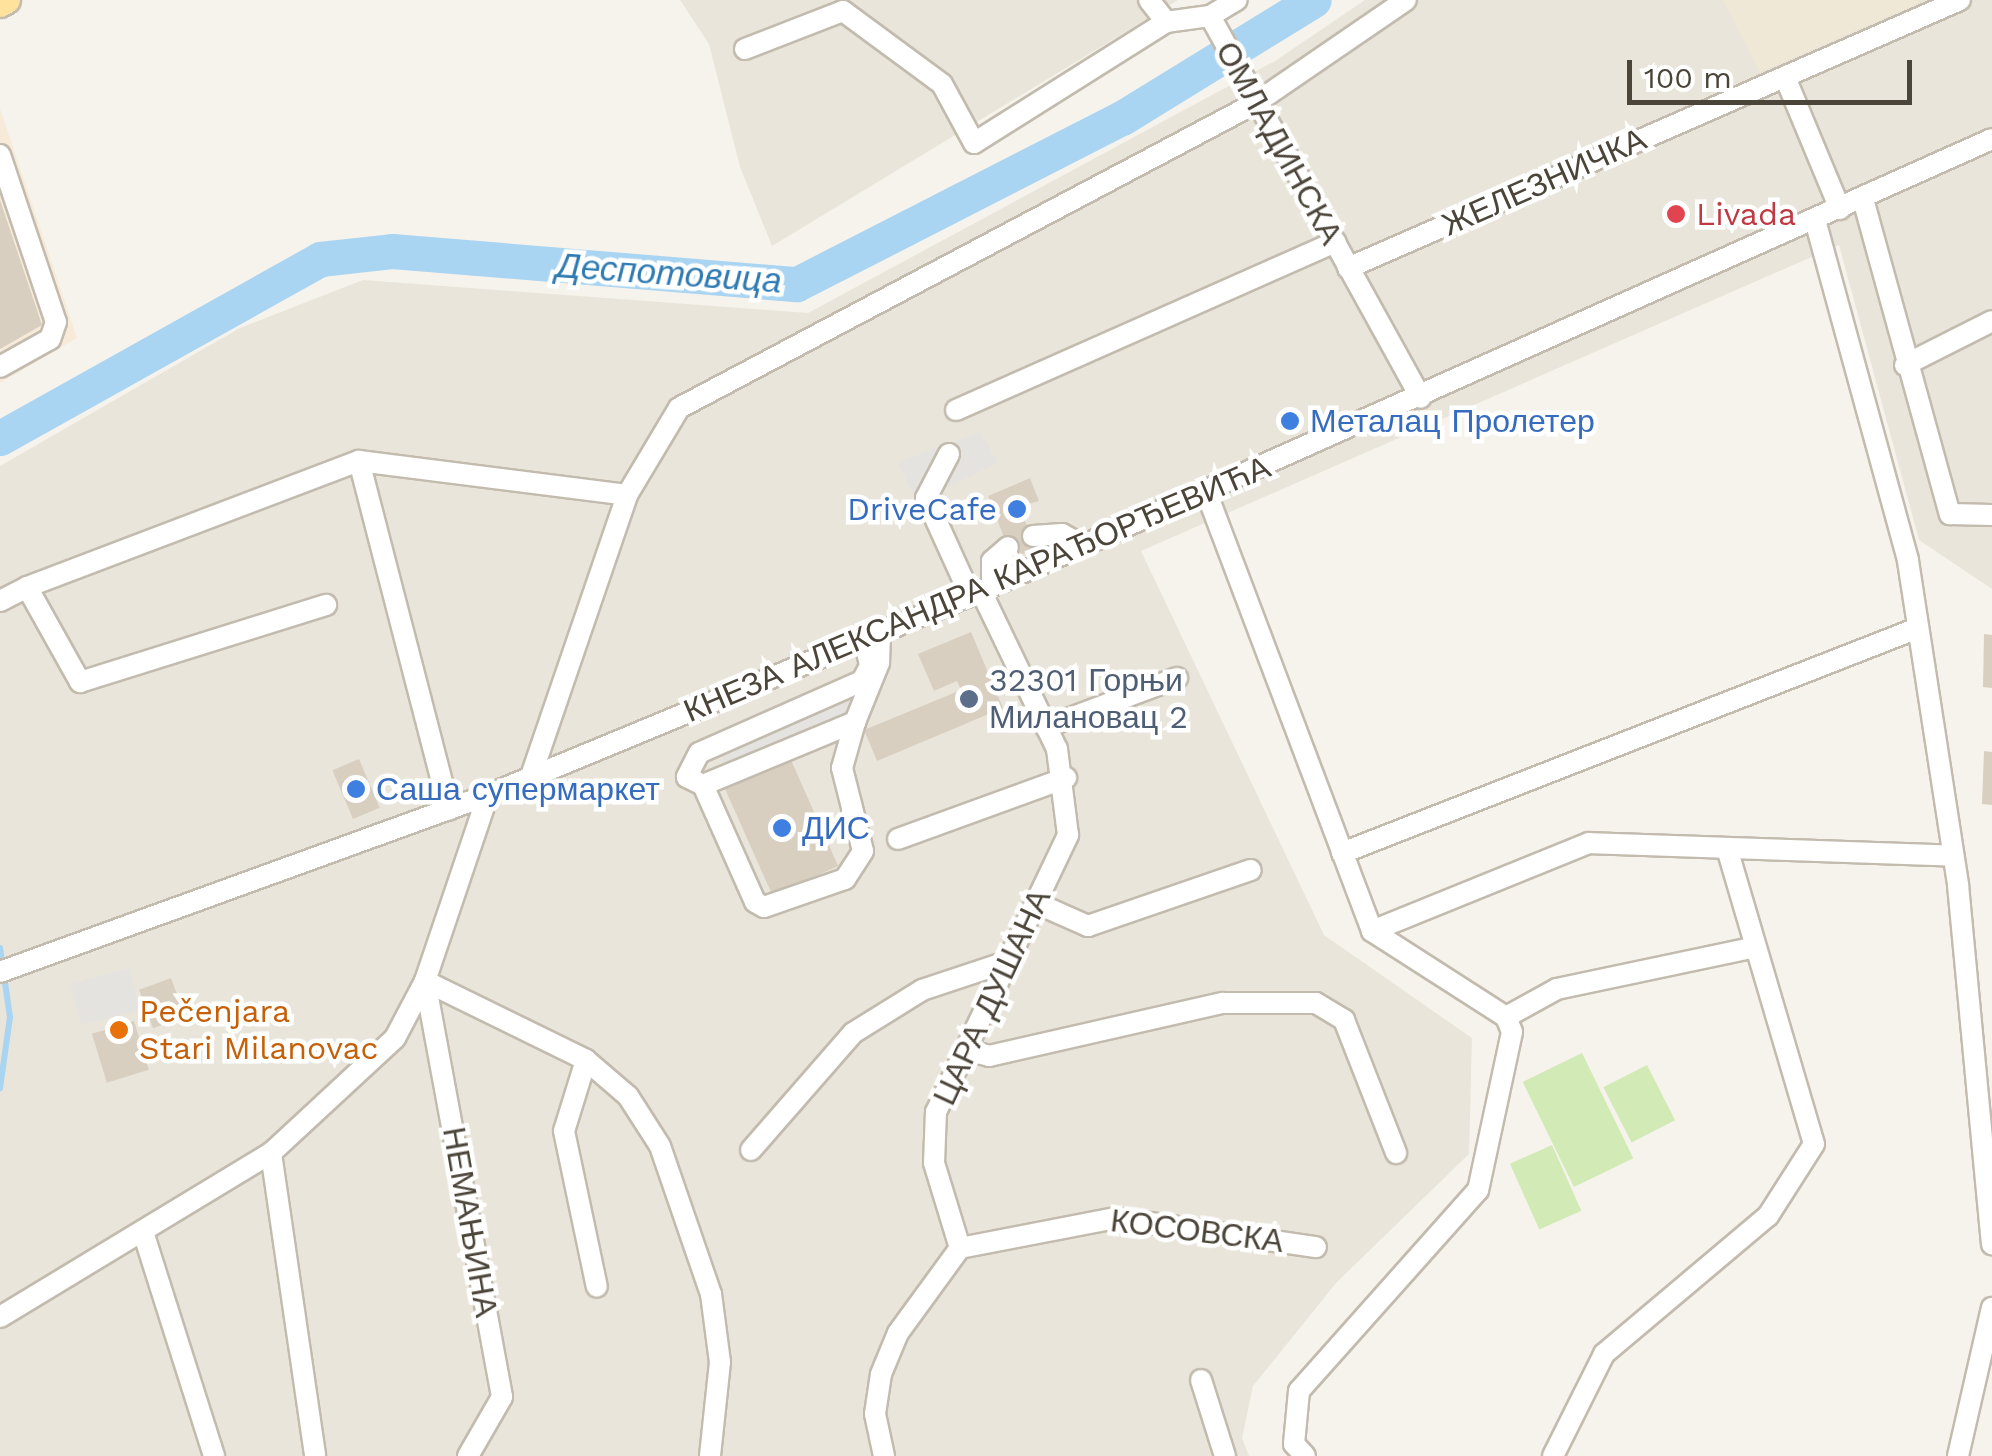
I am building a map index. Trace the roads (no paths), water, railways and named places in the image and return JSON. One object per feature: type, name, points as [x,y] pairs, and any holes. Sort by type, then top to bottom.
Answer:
[{"type":"main road","points":[[0,4],[7,0]]},
{"type":"street","points":[[1149,0],[1166,22]]},
{"type":"street","points":[[1213,23],[1237,0]]},
{"type":"street","points":[[531,776],[627,495],[679,408],[717,382],[870,312],[1254,104],[1406,0]]},
{"type":"street","name":"ЖЕЛЕЗНИЧКА","points":[[1348,268],[1960,0]]},
{"type":"street","name":"ОМЛАДИНСКА","points":[[746,49],[843,10],[942,84],[974,143],[1166,22],[1213,23],[1254,104],[1421,398]]},
{"type":"street","points":[[1785,77],[1840,210]]},
{"type":"street","name":"КНЕЗА АЛЕКСАНДРА КАРАЂОРЂЕВИЋА","points":[[0,972],[488,795],[872,636],[1206,494],[1992,139]]},
{"type":"street","points":[[0,155],[56,322],[50,340],[0,367]]},
{"type":"street","points":[[1863,200],[1905,365],[1950,514],[1992,515]]},
{"type":"street","points":[[1815,220],[1908,561],[1953,856],[1992,1244]]},
{"type":"street","points":[[956,410],[1334,242]]},
{"type":"street","points":[[1905,365],[1992,322]]},
{"type":"street","name":"ЦАРА ДУШАНА","points":[[950,454],[926,498],[981,590],[1046,727],[1066,778],[1068,835],[964,1050],[932,1131],[942,1205],[960,1248]]},
{"type":"street","points":[[0,601],[27,586],[359,461],[627,495]]},
{"type":"street","points":[[359,461],[449,810]]},
{"type":"street","points":[[1206,494],[1372,931],[1506,1016],[1512,1032],[1478,1190],[1300,1391],[1294,1444],[1305,1456]]},
{"type":"street","points":[[1033,536],[1084,546]]},
{"type":"street","points":[[981,590],[992,561],[1008,547]]},
{"type":"street","points":[[27,586],[80,682],[326,606]]},
{"type":"street","points":[[1342,853],[1918,628]]},
{"type":"street","points":[[872,636],[879,663],[855,722],[842,768],[863,851],[845,879],[764,907],[754,902],[703,785],[687,777],[699,753],[862,681],[870,666],[872,636]]},
{"type":"street","points":[[1046,727],[1176,678]]},
{"type":"street","points":[[703,785],[855,722]]},
{"type":"street","points":[[898,839],[1066,778]]},
{"type":"street","points":[[0,1317],[144,1235],[271,1153],[395,1038],[426,980],[488,795]]},
{"type":"street","points":[[1372,931],[1589,843],[1728,852],[1953,856]]},
{"type":"street","points":[[1553,1456],[1604,1354],[1768,1216],[1814,1144],[1728,852]]},
{"type":"street","points":[[1036,903],[1088,926],[1252,870]]},
{"type":"street","points":[[1506,1016],[1557,989],[1756,947]]},
{"type":"street","points":[[751,1150],[852,1032],[922,990],[1009,961]]},
{"type":"street","points":[[426,980],[586,1060],[628,1096],[687,1206],[711,1294],[720,1362],[710,1456]]},
{"type":"street","name":"НЕМАЊИНА","points":[[426,980],[502,1397],[468,1456]]},
{"type":"street","points":[[964,1050],[989,1056],[1223,1003],[1316,1003],[1344,1020],[1396,1153]]},
{"type":"street","points":[[586,1060],[564,1131],[597,1286]]},
{"type":"street","points":[[271,1153],[315,1456]]},
{"type":"street","name":"КОСОВСКА","points":[[960,1248],[1116,1218],[1316,1247]]},
{"type":"street","points":[[144,1235],[214,1456]]},
{"type":"street","points":[[884,1456],[874,1414],[881,1374],[898,1334],[960,1248]]},
{"type":"street","points":[[1958,1456],[1992,1308]]},
{"type":"street","points":[[1201,1380],[1225,1456]]},
{"type":"waterway","name":"Деспотовица","points":[[0,438],[320,259],[392,251],[797,284],[1122,118],[1314,0]]},
{"type":"waterway","points":[[0,948],[10,1017],[0,1088]]},
{"type":"place","name":"Livada","points":[[1676,214]]},
{"type":"place","name":"Металац Пролетер","points":[[1290,421]]},
{"type":"place","name":"DriveCafe","points":[[1017,509]]},
{"type":"place","name":"32301 Горњи Милановац 2","points":[[969,699]]},
{"type":"place","name":"Саша супермаркет","points":[[356,789]]},
{"type":"place","name":"ДИС","points":[[782,828]]},
{"type":"place","name":"Pečenjara Stari Milanovac","points":[[119,1030]]}]
